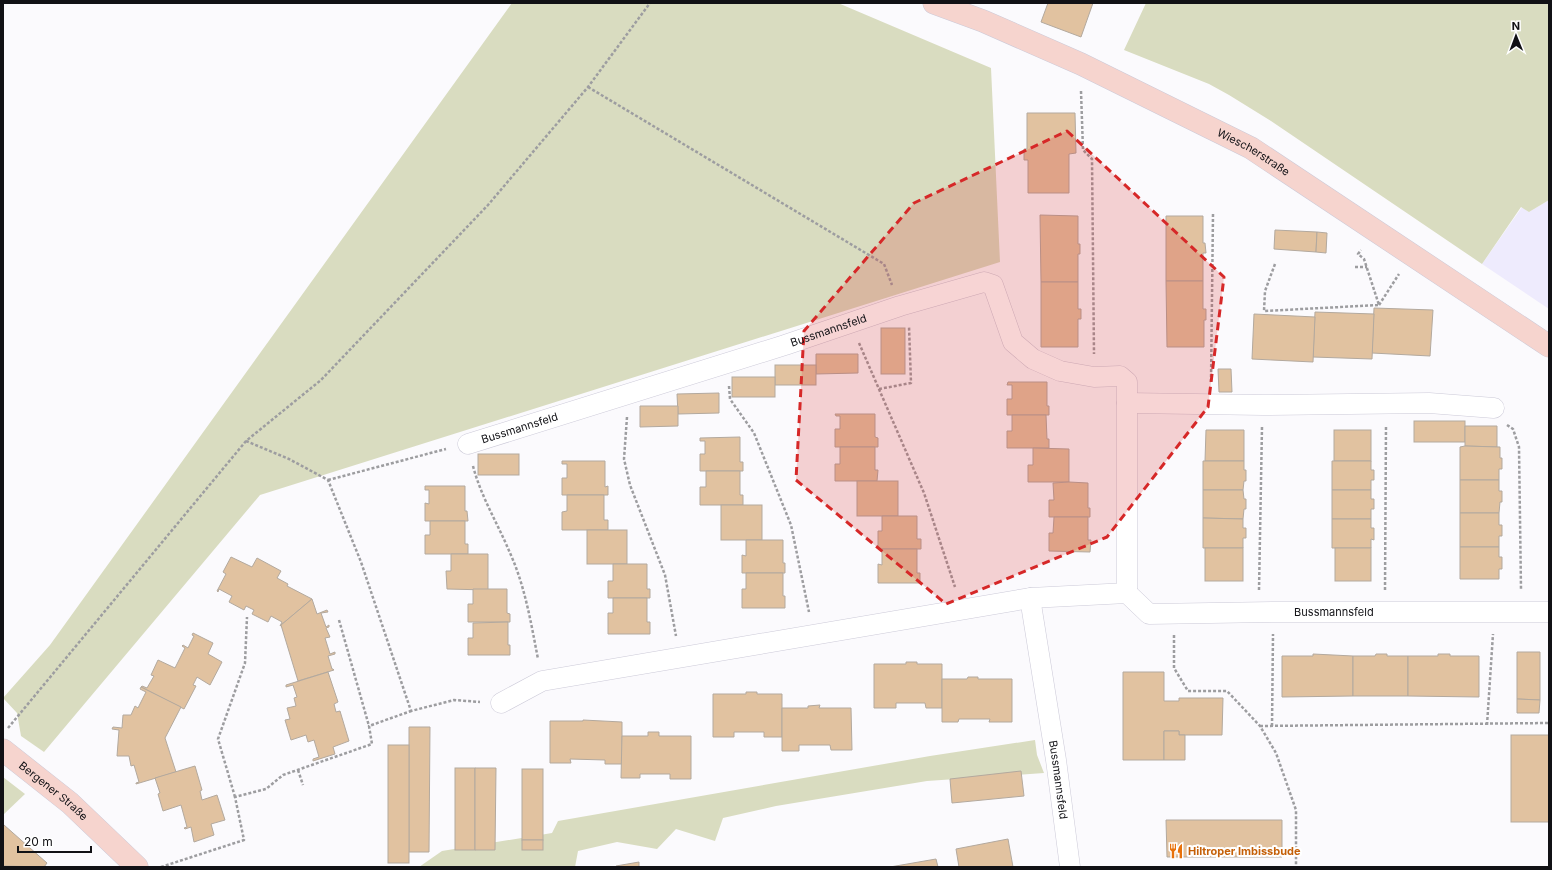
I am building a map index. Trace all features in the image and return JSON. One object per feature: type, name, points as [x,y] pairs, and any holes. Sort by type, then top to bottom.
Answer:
[{"type":"main road","name":"Wiescherstraße","points":[[934,3],[983,21],[1081,64],[1251,148],[1549,346]]},
{"type":"main road","name":"Bergener Straße","points":[[3,750],[70,803],[137,867]]},
{"type":"street","name":"Bussmannsfeld","points":[[468,444],[726,364],[904,305],[984,282],[993,285],[1013,342],[1033,359],[1060,371],[1094,377],[1120,376],[1127,382],[1127,593],[1148,614],[1266,612],[1549,612]]},
{"type":"street","points":[[1127,403],[1263,405],[1429,403],[1494,408]]},
{"type":"street","points":[[501,703],[542,681],[1030,598],[1127,593]]},
{"type":"street","name":"Bussmannsfeld","points":[[1030,598],[1056,760],[1070,867]]},
{"type":"path","points":[[8,729],[246,441],[321,380],[488,205],[588,87],[650,3]]},
{"type":"path","points":[[1081,64],[1083,150],[1092,159],[1094,377]]},
{"type":"path","points":[[588,87],[884,264],[904,305],[911,383],[879,389]]},
{"type":"path","points":[[1211,404],[1213,214]]},
{"type":"path","points":[[1373,228],[1358,254],[1364,259],[1379,305]]},
{"type":"path","points":[[1379,305],[1411,254]]},
{"type":"path","points":[[1275,264],[1265,291],[1264,311],[1379,305]]},
{"type":"path","points":[[1355,267],[1367,267]]},
{"type":"path","points":[[851,323],[924,494],[963,609]]},
{"type":"path","points":[[726,364],[730,400],[754,433],[791,525],[814,634]]},
{"type":"path","points":[[628,394],[624,459],[630,485],[665,575],[679,658]]},
{"type":"path","points":[[1385,612],[1386,404]]},
{"type":"path","points":[[1263,405],[1266,612],[1272,726]]},
{"type":"path","points":[[1494,408],[1503,422],[1513,429],[1519,447],[1521,612]]},
{"type":"path","points":[[246,441],[290,459],[328,480],[361,562],[411,711]]},
{"type":"path","points":[[328,480],[468,444],[476,474],[489,509],[510,553],[522,584],[542,681]]},
{"type":"path","points":[[1487,725],[1494,612]]},
{"type":"path","points":[[1174,614],[1174,668],[1188,691],[1227,691],[1260,726],[1276,753],[1296,810],[1296,867]]},
{"type":"path","points":[[161,867],[244,840],[235,797],[218,739],[245,663],[247,617]]},
{"type":"path","points":[[235,797],[266,789],[283,775],[372,744],[369,726],[339,620]]},
{"type":"path","points":[[369,726],[411,711],[454,700],[501,703]]},
{"type":"path","points":[[1260,726],[1487,725],[1549,723]]},
{"type":"path","points":[[298,770],[303,785]]},
{"type":"highlighted area","points":[[1067,131],[1224,277],[1208,407],[1107,537],[946,604],[796,480],[804,331],[914,203]]},
{"type":"shaded area","points":[[1549,200],[1549,309],[1482,264],[1522,207],[1529,212]]},
{"type":"green space","points":[[512,3],[838,3],[991,68],[1000,262],[260,495],[44,752],[21,736],[17,713],[3,698],[50,645]]},
{"type":"green space","points":[[1146,3],[1549,3],[1549,200],[1529,212],[1521,207],[1482,264],[1271,121],[1229,95],[1209,84],[1124,50]]},
{"type":"green space","points":[[1035,740],[1037,755],[1044,773],[927,781],[776,806],[723,818],[715,841],[676,829],[657,849],[617,842],[578,851],[575,867],[419,867],[442,851],[552,833],[558,821],[930,756]]},
{"type":"green space","points":[[3,777],[25,794],[3,815]]},
{"type":"building","points":[[1048,3],[1093,3],[1081,37],[1041,22]]},
{"type":"building","points":[[1027,113],[1075,113],[1076,153],[1069,154],[1069,193],[1028,193],[1028,160],[1024,160],[1024,149],[1027,149]]},
{"type":"building","points":[[1040,215],[1078,216],[1078,244],[1080,244],[1080,254],[1078,254],[1078,282],[1041,282]]},
{"type":"building","points":[[1166,216],[1203,216],[1203,243],[1205,243],[1206,253],[1203,253],[1203,281],[1166,281]]},
{"type":"building","points":[[1275,230],[1317,232],[1316,252],[1274,249]]},
{"type":"building","points":[[1317,232],[1327,233],[1326,253],[1316,252]]},
{"type":"building","points":[[1166,281],[1203,281],[1203,309],[1206,309],[1206,320],[1204,320],[1204,347],[1167,347]]},
{"type":"building","points":[[1041,282],[1078,282],[1078,309],[1081,309],[1081,319],[1078,319],[1078,347],[1041,347]]},
{"type":"building","points":[[1374,308],[1433,310],[1430,356],[1372,353]]},
{"type":"building","points":[[1315,312],[1374,314],[1372,359],[1313,357]]},
{"type":"building","points":[[1254,314],[1315,317],[1313,362],[1252,359]]},
{"type":"building","points":[[881,328],[905,328],[905,374],[881,374]]},
{"type":"building","points":[[816,354],[858,354],[858,373],[816,374]]},
{"type":"building","points":[[775,365],[816,365],[816,385],[775,385]]},
{"type":"building","points":[[1218,369],[1231,369],[1232,392],[1219,392]]},
{"type":"building","points":[[732,377],[775,377],[775,397],[732,397]]},
{"type":"building","points":[[1008,382],[1047,382],[1047,406],[1049,406],[1049,415],[1007,415],[1007,399],[1012,399],[1012,385],[1007,385]]},
{"type":"building","points":[[719,393],[719,413],[678,414],[677,394]]},
{"type":"building","points":[[640,406],[678,406],[678,426],[640,427]]},
{"type":"building","points":[[835,414],[875,414],[875,437],[878,438],[878,447],[835,447],[835,429],[840,429],[840,416],[836,416]]},
{"type":"building","points":[[1012,415],[1046,415],[1049,448],[1007,448],[1007,431],[1012,431]]},
{"type":"building","points":[[1414,421],[1465,421],[1465,442],[1414,442]]},
{"type":"building","points":[[1465,426],[1497,426],[1497,447],[1465,446]]},
{"type":"building","points":[[1206,430],[1244,430],[1244,461],[1205,461]]},
{"type":"building","points":[[1334,430],[1371,430],[1371,461],[1334,461]]},
{"type":"building","points":[[740,437],[740,462],[743,462],[743,471],[700,471],[700,454],[705,454],[705,441],[700,441],[700,438]]},
{"type":"building","points":[[840,447],[875,447],[875,470],[878,470],[877,481],[835,481],[835,464],[840,464]]},
{"type":"building","points":[[1460,447],[1500,447],[1502,469],[1499,469],[1499,480],[1460,480]]},
{"type":"building","points":[[1033,448],[1069,449],[1069,482],[1028,482],[1028,465],[1033,465]]},
{"type":"building","points":[[478,454],[519,454],[519,475],[478,475]]},
{"type":"building","points":[[562,461],[605,461],[605,487],[608,486],[608,495],[562,495],[562,478],[567,478],[567,464],[562,464]]},
{"type":"building","points":[[1203,461],[1244,461],[1246,481],[1244,481],[1243,490],[1203,490]]},
{"type":"building","points":[[1332,461],[1371,461],[1371,470],[1374,470],[1374,480],[1371,480],[1371,490],[1332,490]]},
{"type":"building","points":[[706,471],[740,471],[740,495],[743,495],[743,505],[700,505],[700,487],[706,487]]},
{"type":"building","points":[[1460,480],[1499,480],[1499,491],[1502,491],[1502,502],[1500,502],[1499,513],[1460,513]]},
{"type":"building","points":[[857,481],[898,481],[898,516],[857,516]]},
{"type":"building","points":[[1053,483],[1088,483],[1088,508],[1090,508],[1090,517],[1049,517],[1049,500],[1054,500]]},
{"type":"building","points":[[425,486],[465,486],[465,511],[467,511],[468,521],[425,521],[425,503],[429,504],[429,490],[425,490]]},
{"type":"building","points":[[1203,490],[1243,490],[1244,499],[1246,499],[1246,509],[1244,509],[1243,519],[1203,518]]},
{"type":"building","points":[[1332,490],[1371,490],[1371,499],[1374,499],[1374,509],[1371,509],[1371,519],[1332,519]]},
{"type":"building","points":[[567,495],[604,495],[604,520],[608,520],[608,530],[562,530],[562,512],[567,511]]},
{"type":"building","points":[[721,505],[762,505],[762,540],[721,540]]},
{"type":"building","points":[[1460,513],[1499,513],[1499,525],[1502,525],[1502,536],[1499,536],[1499,547],[1460,547]]},
{"type":"building","points":[[882,516],[917,516],[917,539],[921,539],[921,549],[878,549],[878,531],[882,531]]},
{"type":"building","points":[[1054,517],[1088,517],[1088,540],[1091,540],[1090,552],[1049,551],[1049,533],[1053,533]]},
{"type":"building","points":[[1203,518],[1243,519],[1243,528],[1246,528],[1246,538],[1243,538],[1243,548],[1203,548]]},
{"type":"building","points":[[1332,519],[1371,519],[1371,528],[1374,528],[1374,540],[1371,539],[1371,548],[1332,548]]},
{"type":"building","points":[[430,521],[465,521],[465,544],[468,544],[468,554],[425,554],[425,535],[430,535]]},
{"type":"building","points":[[587,530],[627,530],[627,564],[587,564]]},
{"type":"building","points":[[746,540],[783,540],[783,563],[785,563],[785,573],[742,573],[742,555],[746,556]]},
{"type":"building","points":[[1460,547],[1499,547],[1499,557],[1502,557],[1502,569],[1499,569],[1499,579],[1460,579]]},
{"type":"building","points":[[1205,548],[1243,548],[1243,581],[1205,581]]},
{"type":"building","points":[[1335,548],[1371,548],[1371,581],[1335,581]]},
{"type":"building","points":[[882,549],[917,549],[917,573],[920,573],[920,583],[878,583],[878,564],[882,565]]},
{"type":"building","points":[[451,554],[488,554],[488,590],[447,589],[446,571],[451,571]]},
{"type":"building","points":[[231,557],[252,567],[257,558],[281,571],[277,578],[288,584],[287,586],[312,599],[280,626],[282,622],[271,616],[268,622],[252,614],[254,610],[246,606],[244,610],[229,602],[232,596],[219,589],[218,592],[217,591],[226,574],[223,572]]},
{"type":"building","points":[[613,564],[647,564],[647,589],[650,589],[650,598],[608,598],[608,581],[613,581]]},
{"type":"building","points":[[746,573],[783,573],[783,596],[785,596],[785,608],[742,608],[742,589],[746,589]]},
{"type":"building","points":[[473,589],[507,589],[507,613],[510,614],[510,622],[468,622],[468,604],[473,604]]},
{"type":"building","points":[[613,598],[647,598],[647,622],[650,622],[650,634],[608,634],[608,613],[613,613]]},
{"type":"building","points":[[312,599],[317,614],[327,610],[328,612],[321,613],[326,627],[329,625],[329,627],[326,628],[330,637],[325,638],[330,654],[335,652],[335,654],[328,656],[332,669],[334,670],[298,681],[281,625]]},
{"type":"building","points":[[508,622],[508,645],[510,645],[510,655],[468,655],[468,638],[473,638],[473,623]]},
{"type":"building","points":[[193,633],[213,643],[208,654],[222,662],[210,685],[197,677],[193,685],[196,686],[184,709],[141,687],[147,688],[154,676],[151,675],[158,660],[175,668],[185,648],[182,646],[183,645],[188,648],[194,636],[192,635]]},
{"type":"building","points":[[1517,652],[1540,652],[1540,700],[1517,699]]},
{"type":"building","points":[[1313,654],[1353,656],[1353,696],[1282,697],[1282,656],[1313,656]]},
{"type":"building","points":[[1376,654],[1387,654],[1387,656],[1408,656],[1408,696],[1353,696],[1353,656],[1375,656]]},
{"type":"building","points":[[1438,654],[1450,654],[1450,656],[1479,656],[1479,697],[1408,696],[1408,656],[1438,656]]},
{"type":"building","points":[[906,662],[917,662],[917,664],[942,664],[942,708],[926,708],[925,703],[896,703],[896,708],[874,708],[874,664],[906,664]]},
{"type":"building","points":[[328,672],[338,702],[334,704],[336,712],[340,711],[349,741],[333,747],[335,754],[313,761],[313,759],[319,757],[314,740],[308,742],[306,735],[291,740],[285,720],[290,719],[287,708],[296,706],[294,698],[297,697],[293,685],[286,687],[286,685]]},
{"type":"building","points":[[1123,672],[1164,672],[1164,701],[1179,701],[1179,698],[1223,698],[1222,735],[1179,735],[1179,731],[1164,731],[1164,760],[1123,760]]},
{"type":"building","points":[[968,677],[978,677],[978,679],[1012,679],[1012,722],[989,722],[990,719],[959,719],[958,722],[942,722],[942,679],[967,679]]},
{"type":"building","points":[[141,687],[181,707],[165,738],[176,772],[136,784],[139,782],[134,765],[131,766],[129,756],[117,756],[119,730],[112,729],[113,727],[122,728],[123,715],[131,715],[135,706],[138,708],[146,692],[140,689]]},
{"type":"building","points":[[746,692],[757,692],[757,694],[782,694],[782,737],[764,737],[764,732],[734,732],[734,737],[713,737],[713,694],[746,694]]},
{"type":"building","points":[[1517,699],[1540,700],[1539,713],[1517,713]]},
{"type":"building","points":[[820,705],[819,708],[851,708],[852,750],[831,750],[830,745],[799,745],[799,751],[782,751],[782,708],[808,708],[808,706]]},
{"type":"building","points":[[583,720],[622,722],[622,764],[605,764],[605,760],[570,759],[571,763],[550,763],[550,721]]},
{"type":"building","points":[[409,727],[430,727],[429,852],[409,852]]},
{"type":"building","points":[[1164,731],[1179,731],[1179,735],[1185,735],[1185,760],[1164,760]]},
{"type":"building","points":[[648,732],[659,732],[659,736],[691,736],[691,779],[670,779],[670,774],[640,774],[640,778],[621,778],[622,736],[648,736]]},
{"type":"building","points":[[1511,735],[1549,735],[1549,822],[1511,822]]},
{"type":"building","points":[[388,745],[409,745],[409,863],[388,863]]},
{"type":"building","points":[[195,766],[202,790],[200,791],[202,800],[217,795],[225,820],[211,824],[214,835],[194,842],[191,827],[184,828],[187,827],[181,805],[163,811],[158,794],[160,793],[155,778]]},
{"type":"building","points":[[455,768],[475,768],[475,850],[455,850]]},
{"type":"building","points":[[475,768],[496,768],[495,850],[475,850]]},
{"type":"building","points":[[522,769],[543,769],[543,840],[522,840]]},
{"type":"building","points":[[1021,771],[1024,796],[952,803],[950,779]]},
{"type":"building","points":[[1166,820],[1282,820],[1282,857],[1167,857]]},
{"type":"building","points":[[4,825],[47,863],[44,867],[3,866]]},
{"type":"building","points":[[1008,839],[1013,867],[959,867],[956,849]]},
{"type":"building","points":[[522,840],[543,840],[543,850],[522,850]]},
{"type":"building","points":[[936,859],[938,867],[890,867]]},
{"type":"building","points":[[639,862],[639,867],[616,867],[616,866]]},
{"type":"place","name":"Hiltroper Imbissbude","points":[[1176,851]]}]
